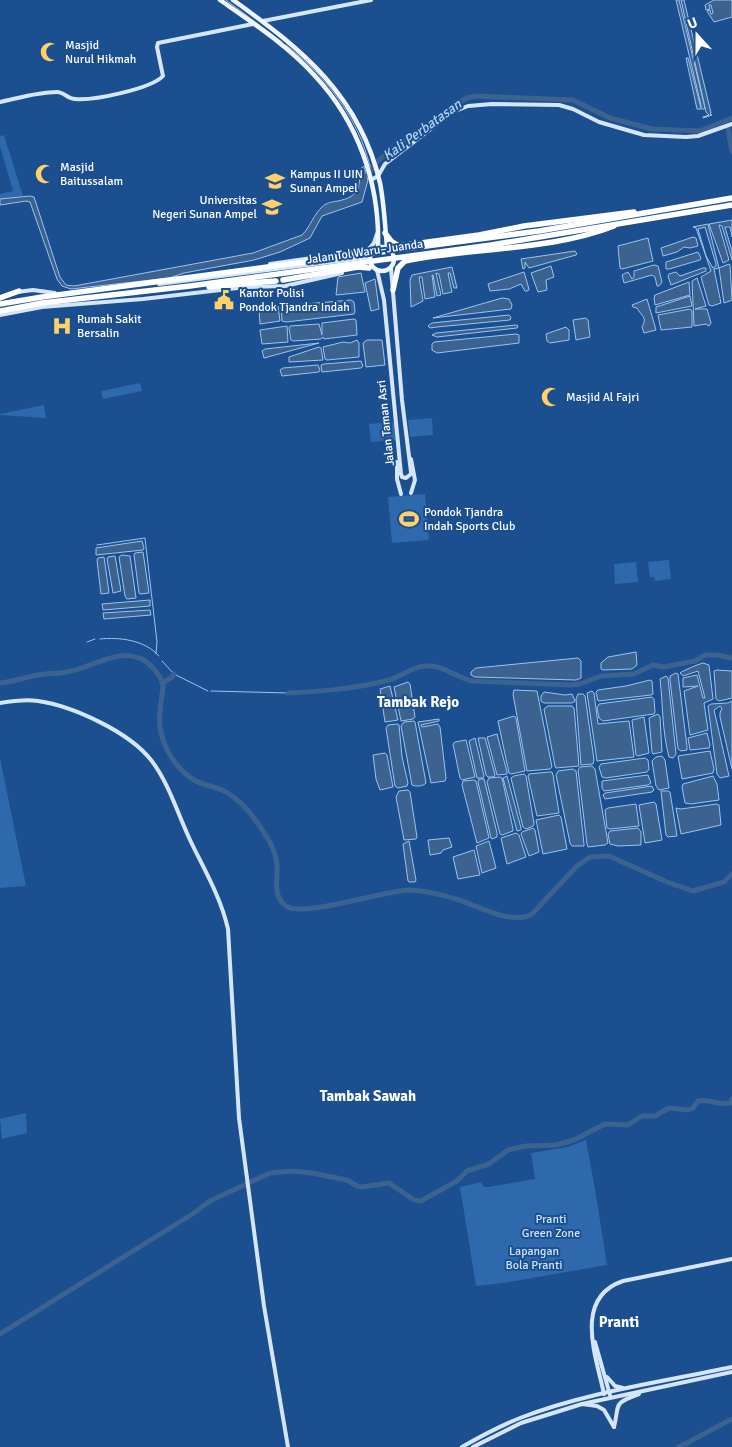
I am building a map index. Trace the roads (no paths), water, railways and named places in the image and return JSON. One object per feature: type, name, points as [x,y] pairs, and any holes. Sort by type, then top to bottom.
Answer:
[{"type":"highway","name":"Jalan Tol Waru–Juanda","points":[[0,304],[539,231],[732,198]]},
{"type":"highway","name":"Jalan Tol Waru–Juanda","points":[[0,313],[42,304],[491,245],[615,226],[732,205]]},
{"type":"highway","points":[[388,248],[479,235],[524,226],[679,207]]},
{"type":"highway","points":[[393,290],[398,268],[405,261],[566,239],[615,226]]},
{"type":"highway","points":[[385,234],[399,246]]},
{"type":"highway","points":[[157,290],[164,292],[186,290],[280,280],[358,267],[369,268]]},
{"type":"highway","points":[[0,298],[19,291]]},
{"type":"main road","points":[[220,0],[282,46],[315,76],[329,93],[351,128],[371,179],[379,235],[378,247],[370,258],[371,264],[377,270]]},
{"type":"main road","points":[[233,0],[288,40],[323,74],[352,113],[378,175],[388,248]]},
{"type":"main road","points":[[263,21],[371,0]]},
{"type":"main road","points":[[0,102],[40,93],[58,92],[71,99],[84,99],[133,91],[148,86],[163,76],[157,47],[158,43],[253,24]]},
{"type":"main road","points":[[282,46],[288,40]]},
{"type":"main road","points":[[371,179],[378,175],[385,164],[453,112],[473,105],[559,105],[573,109],[599,122],[644,135],[693,137],[732,124]]},
{"type":"main road","points":[[210,278],[226,270],[368,250],[374,243],[378,227]]},
{"type":"main road","points":[[379,235],[382,237],[385,234]]},
{"type":"main road","points":[[0,313],[48,306],[118,302],[246,287],[285,286],[369,268],[384,271],[391,268],[395,260],[394,253],[388,248],[378,247]]},
{"type":"main road","points":[[0,294],[33,290],[60,294],[89,293],[370,258]]},
{"type":"main road","name":"Jalan Taman Asri","points":[[377,270],[384,300],[400,474],[406,478],[411,472],[391,268]]},
{"type":"main road","points":[[210,278],[212,291]]},
{"type":"main road","points":[[46,292],[48,306]]},
{"type":"main road","points":[[59,306],[60,294]]},
{"type":"main road","points":[[408,450],[415,480],[411,493]]},
{"type":"main road","points":[[398,452],[397,473],[401,494]]},
{"type":"main road","points":[[0,703],[40,701],[73,711],[122,735],[138,746],[150,759],[162,779],[216,895],[228,929],[238,1106],[264,1306],[288,1447]]},
{"type":"main road","points":[[608,1395],[592,1326],[593,1312],[600,1296],[610,1287],[630,1280],[732,1259]]},
{"type":"main road","points":[[594,1340],[606,1375],[608,1395]]},
{"type":"main road","points":[[462,1447],[521,1418],[633,1388],[732,1367]]},
{"type":"main road","points":[[473,1447],[521,1423],[608,1395],[648,1391],[732,1372]]},
{"type":"main road","points":[[606,1375],[615,1386],[633,1388]]},
{"type":"main road","points":[[582,1404],[597,1406],[604,1410],[614,1427],[620,1402],[648,1391]]},
{"type":"waterway","points":[[226,0],[282,42]]},
{"type":"waterway","points":[[286,45],[320,76],[339,100],[361,139],[371,169]]},
{"type":"waterway","name":"Kali Perbatasan","points":[[368,175],[377,162],[387,153],[460,102],[476,96],[573,100],[610,118],[652,129],[700,131],[732,118]]},
{"type":"waterway","points":[[728,128],[732,152]]},
{"type":"waterway","points":[[97,545],[145,538],[157,642],[156,654]]},
{"type":"waterway","points":[[87,642],[95,639]]},
{"type":"waterway","points":[[100,639],[124,639],[139,643],[147,646],[159,656]]},
{"type":"waterway","points":[[0,683],[38,675],[68,672],[125,655],[145,661],[160,677],[163,686],[159,717],[160,727],[164,743],[171,757],[187,775],[200,783],[229,794],[254,818],[274,851],[277,864],[277,892],[279,897],[286,906],[295,909],[308,909],[408,890],[451,897],[504,916],[524,917],[532,914],[577,866],[590,857],[609,856],[667,882],[693,891],[724,882],[732,874]]},
{"type":"waterway","points":[[288,693],[364,686],[398,677],[421,666],[437,667],[472,681],[570,685],[580,684],[601,676],[634,674],[653,665],[664,667],[695,661],[705,655],[732,658]]},
{"type":"waterway","points":[[162,661],[174,674],[208,691]]},
{"type":"waterway","points":[[162,683],[174,674]]},
{"type":"waterway","points":[[211,691],[288,693]]},
{"type":"waterway","points":[[0,1334],[194,1213],[210,1201],[270,1173],[292,1171],[312,1173],[347,1180],[362,1187],[389,1183],[414,1200],[421,1201],[457,1181],[467,1171],[489,1164],[508,1150],[526,1146],[556,1145],[574,1140],[605,1124],[628,1125],[642,1116],[655,1116],[669,1108],[688,1110],[693,1108],[698,1101],[706,1100],[726,1104],[730,1103],[732,1099]]},
{"type":"waterway","points":[[679,1447],[732,1419]]},
{"type":"place","name":"Masjid Nurul Hikmah","points":[[50,52]]},
{"type":"place","name":"Masjid Baitussalam","points":[[45,174]]},
{"type":"place","name":"Kampus II UIN Sunan Ampel","points":[[275,181]]},
{"type":"place","name":"Universitas Negeri Sunan Ampel","points":[[272,207]]},
{"type":"place","name":"Kantor Polisi Pondok Tjandra Indah","points":[[224,300]]},
{"type":"place","name":"Rumah Sakit Bersalin","points":[[62,326]]},
{"type":"place","name":"Masjid Al Fajri","points":[[551,397]]},
{"type":"place","name":"Pondok Tjandra Indah Sports Club","points":[[409,519]]},
{"type":"district","name":"Tambak Rejo","points":[[418,702]]},
{"type":"district","name":"Tambak Sawah","points":[[368,1096]]},
{"type":"district","name":"Pranti","points":[[619,1322]]},
{"type":"park label","name":"Pranti Green Zone","points":[[551,1226]]},
{"type":"park label","name":"Lapangan Bola Pranti","points":[[534,1258]]}]
